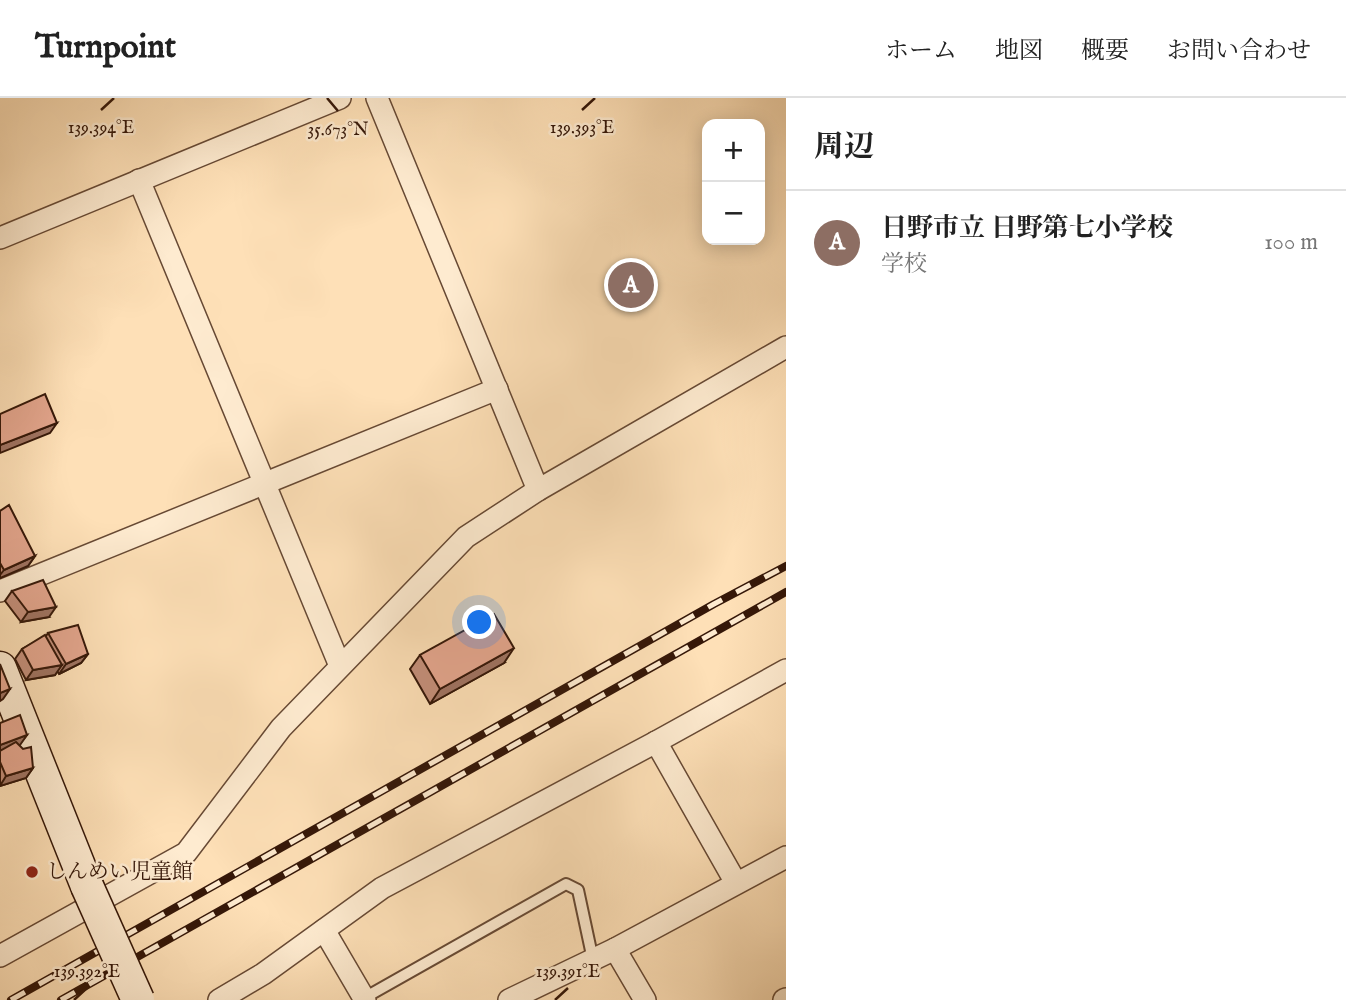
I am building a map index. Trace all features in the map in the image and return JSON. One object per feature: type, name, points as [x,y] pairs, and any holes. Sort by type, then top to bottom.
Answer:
[{"type":"street","points":[[0,239],[340,98]]},
{"type":"street","points":[[377,98],[538,490]]},
{"type":"street","points":[[139,180],[340,666]]},
{"type":"street","points":[[0,956],[186,853],[265,746],[466,537],[538,490],[786,348]]},
{"type":"street","points":[[0,591],[497,390]]},
{"type":"street","points":[[0,668],[8,710],[138,1000]]},
{"type":"street","points":[[219,1000],[263,975],[382,888],[786,670]]},
{"type":"street","points":[[656,742],[736,883]]},
{"type":"street","points":[[509,1000],[615,949],[786,857]]},
{"type":"street","points":[[324,930],[365,999]]},
{"type":"street","points":[[615,949],[645,1000]]},
{"type":"lane","points":[[365,999],[566,884],[578,890],[593,960]]},
{"type":"building","points":[[45,394],[57,423],[0,445],[0,414]]},
{"type":"building","points":[[9,505],[35,556],[4,570],[0,563],[0,511]]},
{"type":"building","points":[[43,580],[56,607],[28,612],[12,591]]},
{"type":"building","points":[[494,614],[514,648],[440,689],[420,655]]},
{"type":"building","points":[[78,625],[88,654],[66,664],[48,633]]},
{"type":"building","points":[[45,635],[62,665],[33,670],[22,649]]},
{"type":"building","points":[[0,664],[10,689],[0,693]]},
{"type":"building","points":[[20,715],[27,735],[0,745],[0,723]]},
{"type":"building","points":[[16,742],[23,749],[31,747],[33,768],[6,776],[0,762],[0,751]]},
{"type":"railway","points":[[11,1000],[786,566]]},
{"type":"railway","points":[[61,1000],[786,592]]},
{"type":"place","name":"日野市立 日野第七小学校","points":[[631,285]]},
{"type":"place","name":"しんめい児童館","points":[[32,872]]}]
